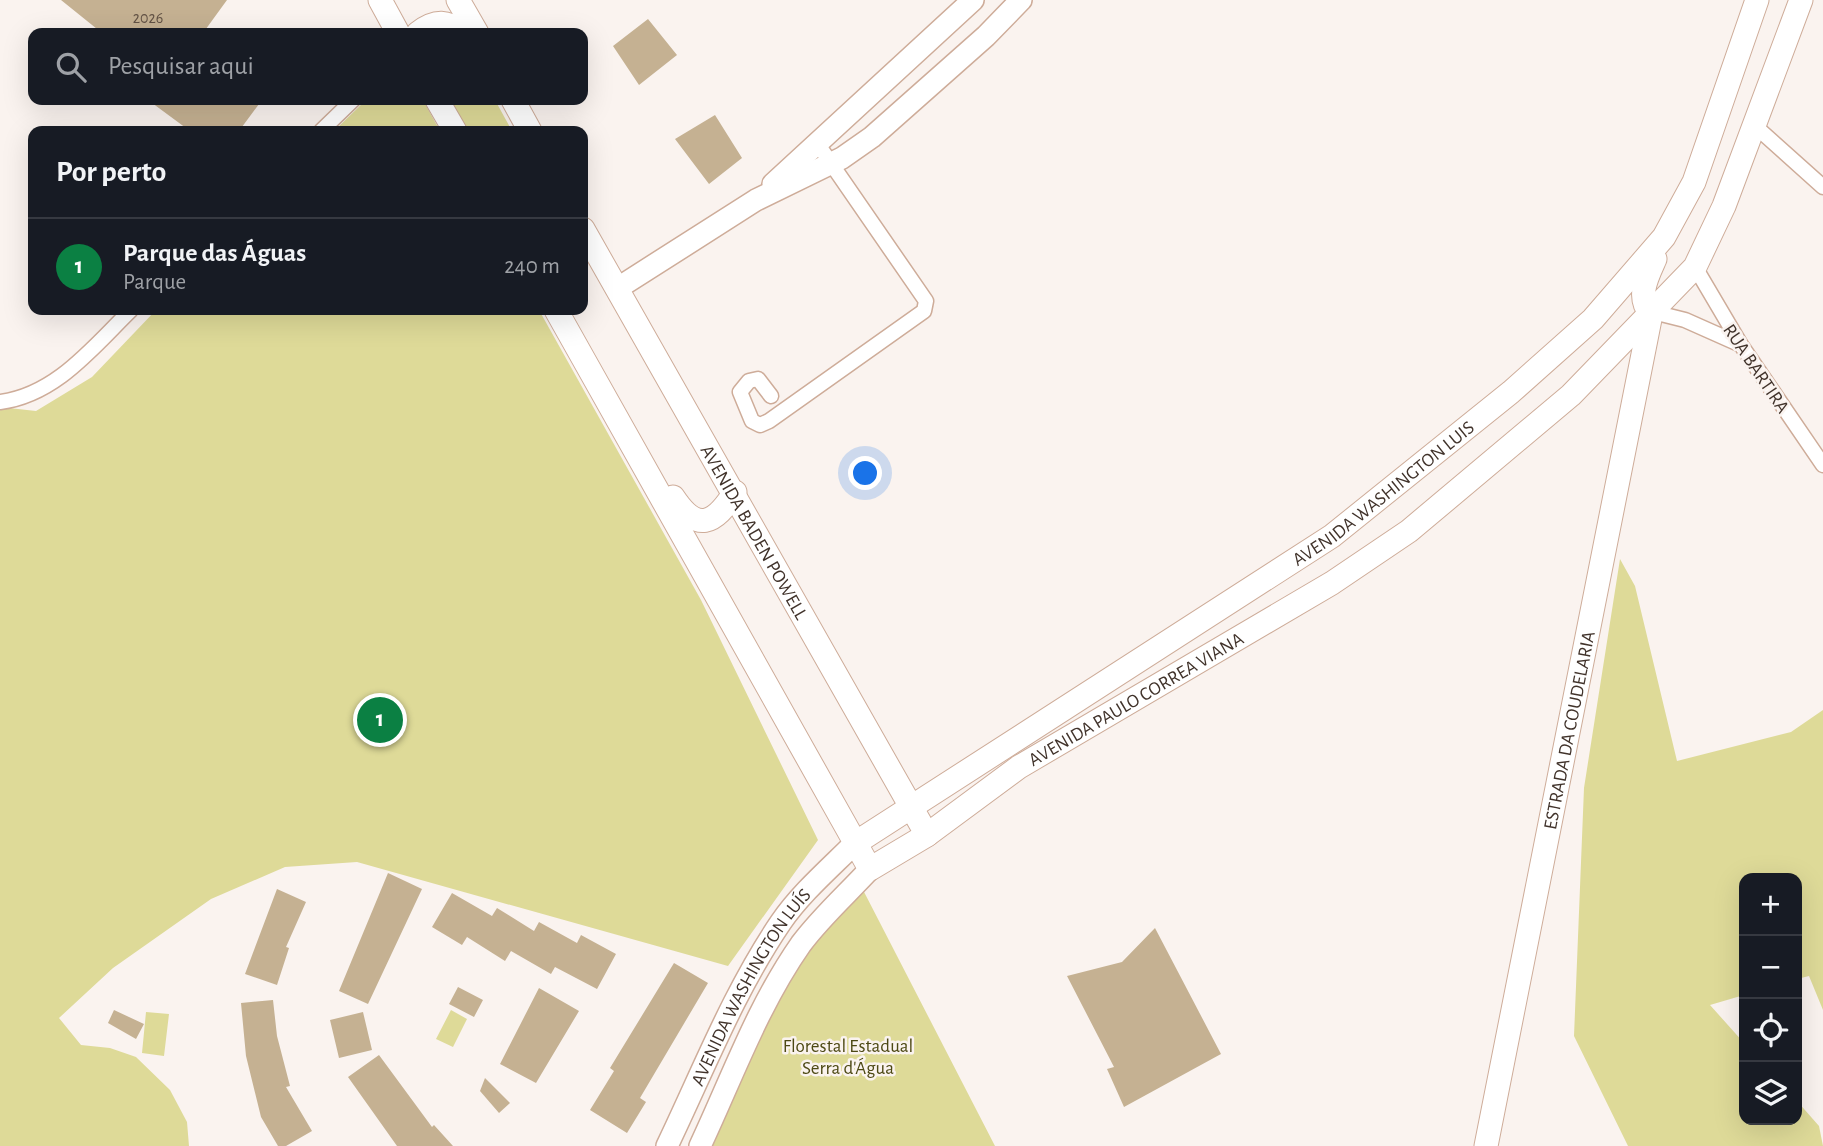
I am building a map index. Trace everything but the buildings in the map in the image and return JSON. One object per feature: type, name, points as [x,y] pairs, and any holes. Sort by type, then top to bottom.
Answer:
[{"type":"main road","points":[[380,0],[395,28]]},
{"type":"main road","points":[[458,0],[474,28]]},
{"type":"main road","name":"AVENIDA WASHINGTON LUIS","points":[[854,844],[1332,536],[1490,409],[1593,319],[1664,237],[1699,170],[1757,0]]},
{"type":"main road","points":[[1664,237],[1645,283],[1644,303],[1652,313],[1695,267],[1724,206],[1801,0]]},
{"type":"main road","points":[[425,28],[440,21],[455,28]]},
{"type":"main road","points":[[440,105],[452,126]]},
{"type":"main road","points":[[516,105],[527,126]]},
{"type":"main road","name":"AVENIDA BADEN POWELL","points":[[588,237],[735,492],[862,724],[927,835]]},
{"type":"main road","name":"AVENIDA PAULO CORREA VIANA","points":[[870,869],[927,835],[1018,767],[1332,583],[1409,531],[1571,395],[1652,313]]},
{"type":"main road","name":"ESTRADA DA COUDELARIA","points":[[1486,1146],[1652,313]]},
{"type":"main road","points":[[559,315],[870,869]]},
{"type":"main road","points":[[1612,353],[1629,360],[1636,386]]},
{"type":"main road","points":[[613,412],[643,447],[682,511],[691,518],[700,521],[716,517],[735,492]]},
{"type":"street","points":[[756,200],[881,83],[919,53],[973,0]]},
{"type":"street","points":[[618,288],[756,200],[831,163],[872,137],[986,36],[1021,0]]},
{"type":"street","points":[[881,83],[863,107],[860,120],[865,128],[873,127],[919,95]]},
{"type":"street","points":[[326,126],[348,105]]},
{"type":"street","points":[[1755,126],[1823,187]]},
{"type":"street","points":[[771,396],[758,379],[749,381],[740,392],[752,421],[760,425],[769,421],[923,311],[926,301],[817,143]]},
{"type":"street","name":"RUA BARTIRA","points":[[1695,267],[1741,345],[1823,465]]},
{"type":"street","points":[[1652,313],[1712,331],[1741,345]]},
{"type":"street","points":[[0,402],[16,400],[42,390],[70,369],[126,315]]},
{"type":"street","name":"AVENIDA WASHINGTON LUÍS","points":[[667,1146],[736,1002],[770,940],[808,889],[854,844]]},
{"type":"street","name":"AVENIDA PAULO CORREA VIANA","points":[[700,1146],[742,1048],[774,986],[817,924],[870,869]]},
{"type":"green space","points":[[361,105],[426,105],[437,126],[339,126]]},
{"type":"green space","points":[[449,105],[498,105],[509,126],[460,126]]},
{"type":"green space","points":[[151,315],[542,315],[701,600],[818,840],[728,966],[357,862],[285,867],[211,899],[113,968],[59,1018],[81,1045],[110,1048],[136,1057],[170,1090],[187,1122],[189,1146],[0,1146],[0,407],[36,411],[92,377]]},
{"type":"green space","points":[[1620,559],[1635,586],[1677,761],[1791,732],[1823,710],[1823,1010],[1809,976],[1802,978],[1802,873],[1739,873],[1739,996],[1710,1005],[1739,1037],[1739,1125],[1802,1125],[1802,1107],[1819,1126],[1823,1146],[1628,1146],[1574,1036],[1584,788]]},
{"type":"green space","name":"Florestal Estadual Serra d'Água","points":[[862,888],[995,1146],[708,1146],[755,1037],[800,960]]},
{"type":"green space","points":[[451,1010],[467,1019],[453,1047],[436,1039]]},
{"type":"green space","points":[[146,1012],[169,1014],[164,1056],[142,1053]]},
{"type":"place","name":"Parque das Águas","points":[[380,720]]}]
